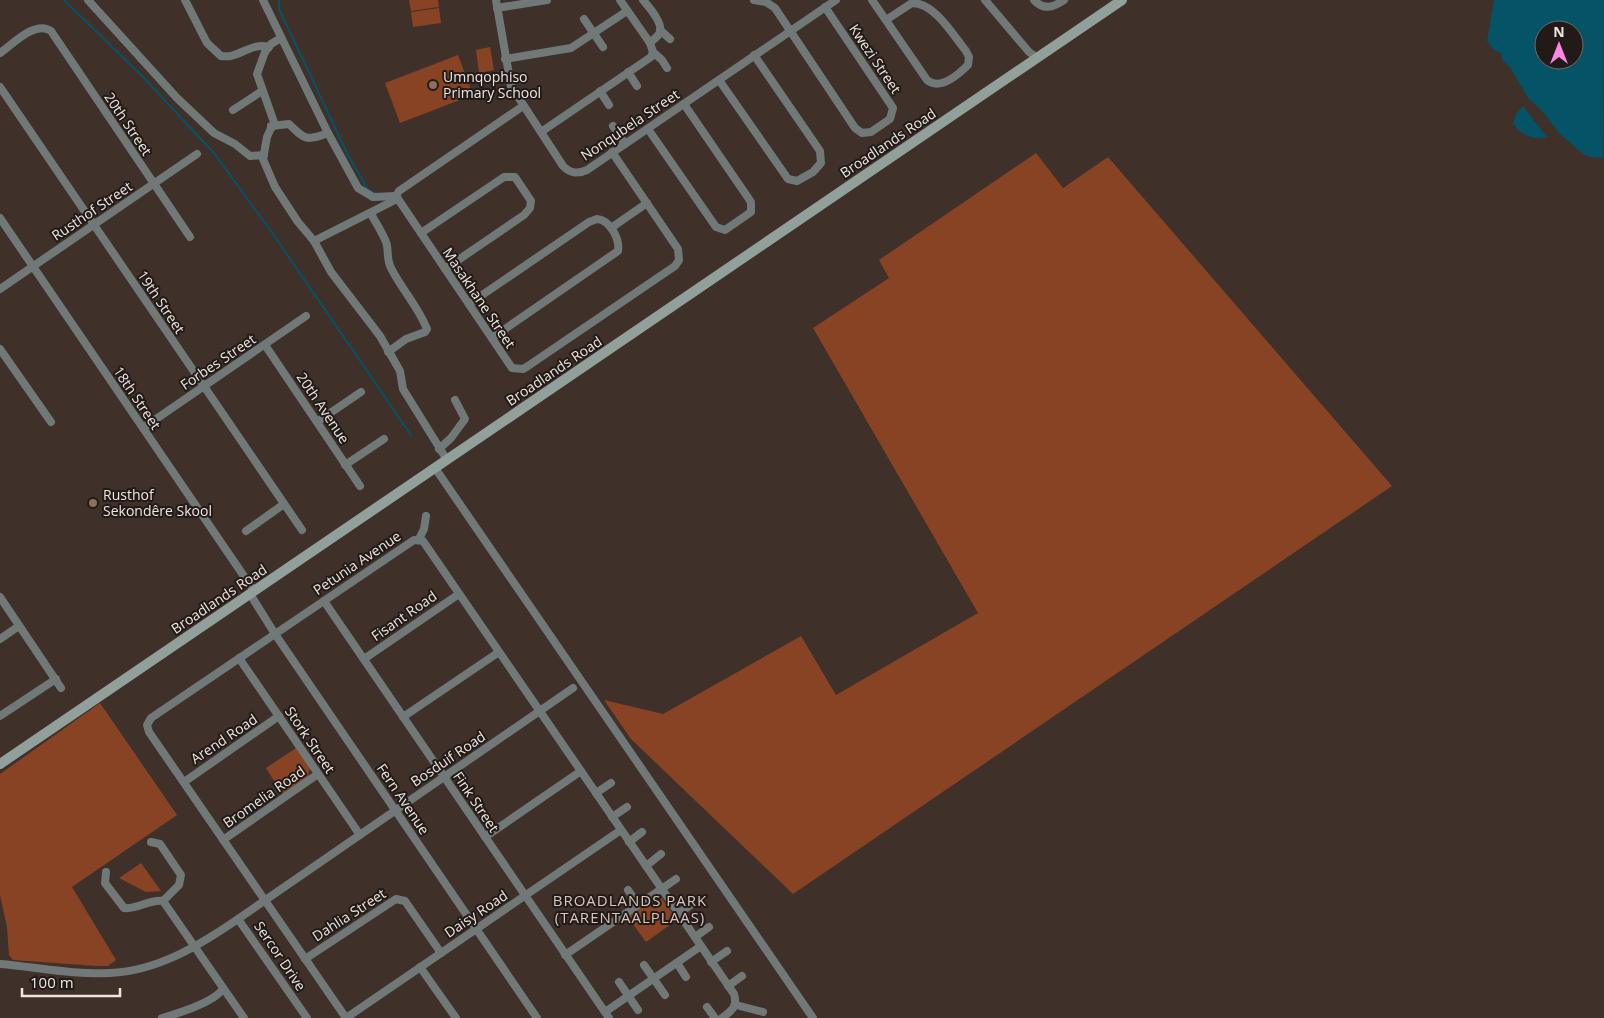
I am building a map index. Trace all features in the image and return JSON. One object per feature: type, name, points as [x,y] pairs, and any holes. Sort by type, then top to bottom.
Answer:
[{"type":"main road","name":"Broadlands Road","points":[[0,764],[1122,0]]},
{"type":"street","points":[[88,0],[177,98],[214,134],[235,144],[250,156],[264,155]]},
{"type":"street","points":[[185,0],[207,43],[221,56],[231,56],[255,45],[269,47]]},
{"type":"street","points":[[263,0],[328,132],[363,192],[373,197],[397,198]]},
{"type":"street","points":[[496,4],[547,0]]},
{"type":"street","points":[[643,0],[652,10],[660,30],[670,39]]},
{"type":"street","name":"Kwezi Street","points":[[754,0],[771,4],[855,128],[862,133],[872,132],[890,119],[893,108],[825,7]]},
{"type":"street","name":"Nonqubela Street","points":[[496,4],[509,82],[522,106],[563,166],[573,173],[587,170],[836,0]]},
{"type":"street","points":[[872,0],[927,80],[933,84],[944,83],[968,65],[969,57],[966,51],[936,16],[923,5],[912,3],[886,20]]},
{"type":"street","points":[[984,0],[1029,52],[1038,58]]},
{"type":"street","points":[[1034,0],[1037,4],[1049,8],[1064,0]]},
{"type":"street","points":[[622,1],[650,43],[652,54],[662,60],[667,68]]},
{"type":"street","points":[[505,59],[567,50],[628,11]]},
{"type":"street","points":[[584,19],[603,47]]},
{"type":"street","name":"20th Street","points":[[0,53],[36,28],[44,27],[50,31],[190,237]]},
{"type":"street","points":[[650,43],[660,30]]},
{"type":"street","points":[[281,38],[269,47],[257,74],[274,126],[272,126],[266,136],[265,167],[281,198],[314,241],[331,272],[380,336],[400,371],[403,389],[447,460]]},
{"type":"street","points":[[541,132],[652,54]]},
{"type":"street","points":[[719,80],[788,179],[797,181],[813,172],[821,163],[820,151],[754,55]]},
{"type":"street","points":[[628,72],[637,86]]},
{"type":"street","name":"19th Street","points":[[0,87],[302,530]]},
{"type":"street","points":[[233,110],[262,91]]},
{"type":"street","points":[[600,91],[609,105]]},
{"type":"street","points":[[648,129],[716,227],[725,230],[740,221],[751,212],[751,202],[684,104]]},
{"type":"street","points":[[397,198],[398,190],[522,106]]},
{"type":"street","points":[[272,126],[289,124],[302,138],[312,139],[328,132]]},
{"type":"street","points":[[613,126],[625,144]]},
{"type":"street","name":"Masakhane Street","points":[[397,198],[512,368],[523,369],[675,266],[680,256],[678,249],[612,152]]},
{"type":"street","name":"Rusthof Street","points":[[0,289],[197,154]]},
{"type":"street","points":[[421,233],[504,177],[515,177],[530,198],[530,208],[524,215],[445,268]]},
{"type":"street","points":[[314,241],[371,214],[397,198]]},
{"type":"street","points":[[611,228],[647,203]]},
{"type":"street","points":[[371,214],[386,243],[386,259],[404,293],[416,305],[427,329],[425,332],[406,340],[388,352]]},
{"type":"street","name":"18th Street","points":[[0,218],[143,428],[252,593]]},
{"type":"street","points":[[469,304],[589,222],[602,219],[611,228],[619,241],[618,251],[614,255],[492,338]]},
{"type":"street","name":"Forbes Street","points":[[143,428],[306,316]]},
{"type":"street","name":"20th Avenue","points":[[264,345],[360,486]]},
{"type":"street","points":[[0,349],[51,422]]},
{"type":"street","points":[[317,422],[361,392]]},
{"type":"street","points":[[439,449],[452,438],[465,419],[455,400]]},
{"type":"street","points":[[345,465],[384,439]]},
{"type":"street","points":[[435,468],[813,1018]]},
{"type":"street","points":[[246,531],[284,504]]},
{"type":"street","points":[[419,539],[426,516]]},
{"type":"street","name":"Petunia Avenue","points":[[346,1018],[150,732],[148,723],[151,718],[239,658],[414,540],[419,539],[423,541],[734,994],[736,1005]]},
{"type":"street","name":"Fern Avenue","points":[[252,593],[275,634],[537,1018]]},
{"type":"street","name":"Fisant Road","points":[[364,659],[459,594]]},
{"type":"street","points":[[0,597],[61,688]]},
{"type":"street","name":"Fink Street","points":[[324,601],[607,1015]]},
{"type":"street","points":[[0,639],[20,626]]},
{"type":"street","points":[[403,717],[499,652]]},
{"type":"street","name":"Stork Street","points":[[239,658],[360,834]]},
{"type":"street","points":[[0,716],[56,679]]},
{"type":"street","name":"Bosduif Road","points":[[238,919],[574,688]]},
{"type":"street","name":"Arend Road","points":[[184,782],[279,716]]},
{"type":"street","points":[[485,837],[581,772]]},
{"type":"street","name":"Bromelia Road","points":[[224,840],[318,774]]},
{"type":"street","points":[[596,793],[611,783]]},
{"type":"street","points":[[612,817],[628,807]]},
{"type":"street","name":"Daisy Road","points":[[346,1018],[621,830]]},
{"type":"street","points":[[629,842],[642,832]]},
{"type":"street","points":[[150,842],[160,844],[181,875],[179,885],[163,901]]},
{"type":"street","points":[[646,866],[661,854]]},
{"type":"street","points":[[106,872],[105,883],[124,908],[130,908],[154,900],[163,901],[244,1018]]},
{"type":"street","points":[[565,955],[676,880]]},
{"type":"street","points":[[628,890],[638,905]]},
{"type":"street","name":"Dahlia Street","points":[[305,959],[396,898],[405,901],[441,953]]},
{"type":"street","points":[[678,914],[692,904]]},
{"type":"street","name":"Sercor Drive","points":[[0,964],[111,973],[147,966],[195,947],[238,919],[307,1018]]},
{"type":"street","points":[[695,937],[709,927]]},
{"type":"street","points":[[607,1015],[629,996],[701,946]]},
{"type":"street","points":[[711,962],[727,952]]},
{"type":"street","points":[[677,963],[686,976]]},
{"type":"street","points":[[644,965],[665,995]]},
{"type":"street","points":[[420,967],[456,1018]]},
{"type":"street","points":[[728,986],[742,976]]},
{"type":"street","points":[[619,982],[638,1010]]},
{"type":"street","points":[[162,1018],[183,1015],[218,995],[224,989]]},
{"type":"street","points":[[722,1018],[736,1005],[763,1012]]},
{"type":"street","points":[[707,1006],[715,1018]]},
{"type":"shaded area","points":[[409,0],[438,0],[439,7],[411,11]]},
{"type":"shaded area","points":[[439,8],[441,23],[413,27],[411,12]]},
{"type":"shaded area","points":[[490,47],[494,70],[479,73],[476,50]]},
{"type":"shaded area","points":[[458,55],[473,95],[400,123],[385,83]]},
{"type":"shaded area","points":[[1036,153],[1063,188],[1108,157],[1392,486],[793,894],[631,739],[604,700],[663,714],[801,636],[836,695],[978,613],[813,328],[889,278],[879,260]]},
{"type":"shaded area","points":[[100,703],[177,815],[72,887],[116,960],[108,966],[96,966],[13,960],[9,955],[7,927],[0,895],[0,774]]},
{"type":"shaded area","points":[[296,748],[310,768],[308,777],[283,795],[266,768]]},
{"type":"shaded area","points":[[141,863],[161,891],[146,892],[119,878]]},
{"type":"shaded area","points":[[657,896],[661,897],[677,920],[646,942],[628,917]]},
{"type":"water","points":[[1494,0],[1604,0],[1603,158],[1590,157],[1582,153],[1560,134],[1543,112],[1528,98],[1510,67],[1502,60],[1502,54],[1493,49],[1487,41]]},
{"type":"water","points":[[1523,106],[1547,137],[1537,138],[1528,136],[1520,132],[1513,124],[1516,114]]},
{"type":"waterway","points":[[64,0],[143,77],[214,153],[273,234],[411,435]]},
{"type":"waterway","points":[[279,0],[279,9],[347,153],[368,190],[377,194]]},
{"type":"place","name":"Umnqophiso Primary School","points":[[433,85]]},
{"type":"place","name":"Rusthof Sekondêre Skool","points":[[93,503]]},
{"type":"district","name":"BROADLANDS PARK (TARENTAALPLAAS)","points":[[630,910]]}]
